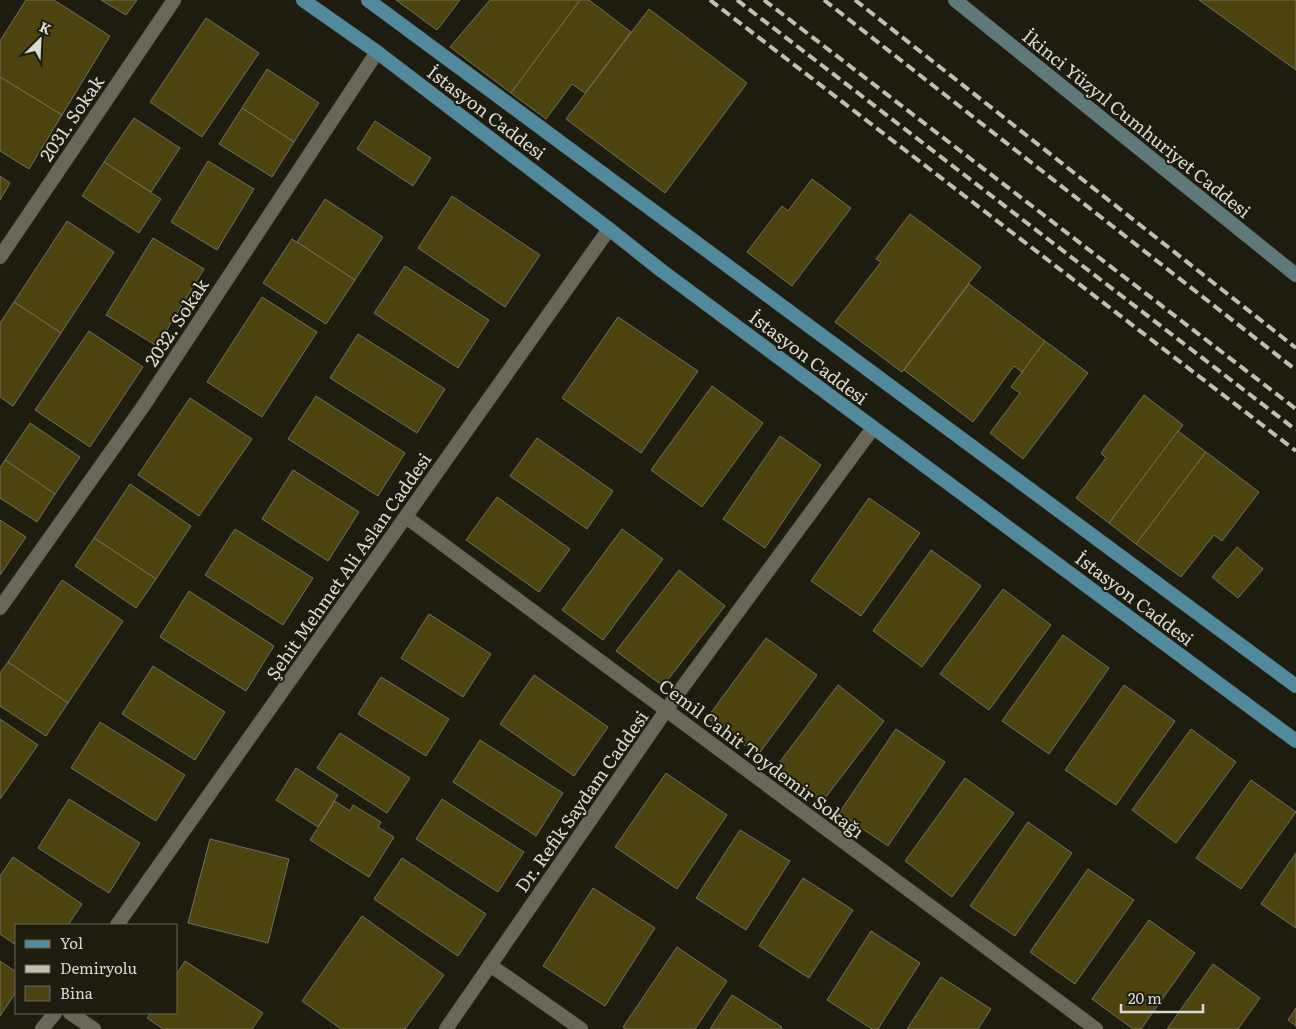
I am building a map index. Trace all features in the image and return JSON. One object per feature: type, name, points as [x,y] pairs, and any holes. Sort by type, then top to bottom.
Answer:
[{"type":"main road","name":"İstasyon Caddesi","points":[[303,0],[377,52],[609,228],[670,277],[1296,742]]},
{"type":"main road","name":"İstasyon Caddesi","points":[[368,0],[1296,686]]},
{"type":"main road","name":"İkinci Yüzyıl Cumhuriyet Caddesi","points":[[956,2],[1296,275]]},
{"type":"street","name":"2031. Sokak","points":[[0,256],[174,0]]},
{"type":"street","name":"2032. Sokak","points":[[0,608],[142,408],[377,52]]},
{"type":"street","name":"Şehit Mehmet Ali Aslan Caddesi","points":[[118,924],[609,228]]},
{"type":"street","name":"Dr. Refik Saydam Caddesi","points":[[446,1029],[666,710],[874,428]]},
{"type":"street","name":"Cemil Cahit Toydemir Sokağı","points":[[406,517],[1096,1029]]},
{"type":"street","points":[[490,966],[582,1029]]},
{"type":"street","points":[[42,1029],[54,1014]]},
{"type":"street","points":[[72,1014],[94,1029]]},
{"type":"building","points":[[26,0],[54,0],[110,36],[62,115],[0,77],[0,41]]},
{"type":"building","points":[[101,0],[137,0],[126,15]]},
{"type":"building","points":[[396,0],[460,0],[437,30]]},
{"type":"building","points":[[490,0],[580,0],[511,93],[450,47]]},
{"type":"building","points":[[580,0],[589,0],[631,32],[585,93],[572,84],[546,119],[511,93]]},
{"type":"building","points":[[1199,0],[1296,0],[1296,70]]},
{"type":"building","points":[[649,9],[747,83],[665,193],[566,119]]},
{"type":"building","points":[[206,18],[259,53],[202,137],[150,102]]},
{"type":"building","points":[[267,69],[319,103],[294,142],[242,108]]},
{"type":"building","points":[[0,77],[62,115],[29,169],[0,151]]},
{"type":"building","points":[[242,108],[294,142],[272,177],[219,144]]},
{"type":"building","points":[[134,118],[180,148],[151,192],[104,162]]},
{"type":"building","points":[[375,121],[431,158],[413,186],[357,149]]},
{"type":"building","points":[[208,161],[254,189],[217,250],[171,222]]},
{"type":"building","points":[[104,162],[161,199],[139,233],[82,196]]},
{"type":"building","points":[[0,176],[10,183],[0,200]]},
{"type":"building","points":[[812,179],[851,208],[792,286],[747,252],[782,206],[788,211]]},
{"type":"building","points":[[452,196],[540,255],[505,307],[418,248]]},
{"type":"building","points":[[325,199],[383,237],[355,280],[297,242]]},
{"type":"building","points":[[910,214],[981,267],[902,372],[835,322],[881,262],[876,259]]},
{"type":"building","points":[[67,221],[114,252],[61,333],[14,302]]},
{"type":"building","points":[[153,238],[204,269],[157,346],[106,315]]},
{"type":"building","points":[[292,239],[355,280],[326,324],[263,283]]},
{"type":"building","points":[[405,266],[489,320],[458,368],[374,313]]},
{"type":"building","points":[[969,284],[1045,341],[1022,372],[1014,366],[973,422],[904,370]]},
{"type":"building","points":[[262,297],[317,332],[262,417],[207,382]]},
{"type":"building","points":[[14,302],[61,333],[13,406],[0,397],[0,323]]},
{"type":"building","points":[[618,317],[698,371],[641,453],[562,398]]},
{"type":"building","points":[[89,331],[143,367],[90,447],[35,410]]},
{"type":"building","points":[[358,334],[445,389],[417,433],[330,378]]},
{"type":"building","points":[[1045,341],[1088,373],[1023,459],[990,433],[1020,393],[1011,387]]},
{"type":"building","points":[[712,386],[763,423],[702,507],[651,470]]},
{"type":"building","points":[[1144,395],[1183,425],[1109,523],[1076,498],[1106,458],[1101,453]]},
{"type":"building","points":[[316,396],[405,453],[378,496],[288,439]]},
{"type":"building","points":[[190,398],[252,439],[199,516],[138,475]]},
{"type":"building","points":[[30,423],[80,457],[55,494],[5,460]]},
{"type":"building","points":[[1178,431],[1206,452],[1136,544],[1109,523]]},
{"type":"building","points":[[780,436],[821,465],[765,548],[723,519]]},
{"type":"building","points":[[537,438],[613,491],[587,529],[510,476]]},
{"type":"building","points":[[1206,452],[1259,492],[1222,541],[1214,535],[1181,577],[1136,544]]},
{"type":"building","points":[[5,460],[55,494],[37,522],[0,498],[0,468]]},
{"type":"building","points":[[293,470],[359,512],[328,561],[262,519]]},
{"type":"building","points":[[130,484],[191,526],[156,579],[94,538]]},
{"type":"building","points":[[497,497],[570,549],[539,592],[466,540]]},
{"type":"building","points":[[869,498],[920,533],[861,616],[811,581]]},
{"type":"building","points":[[0,520],[26,537],[0,575]]},
{"type":"building","points":[[235,529],[313,578],[283,625],[205,575]]},
{"type":"building","points":[[622,529],[663,559],[603,640],[562,610]]},
{"type":"building","points":[[94,538],[156,579],[136,608],[75,566]]},
{"type":"building","points":[[1237,547],[1263,569],[1238,598],[1212,577]]},
{"type":"building","points":[[931,550],[981,586],[922,667],[873,631]]},
{"type":"building","points":[[679,570],[725,606],[663,686],[616,651]]},
{"type":"building","points":[[62,580],[123,621],[68,703],[8,662]]},
{"type":"building","points":[[1003,589],[1051,625],[989,710],[940,674]]},
{"type":"building","points":[[189,591],[274,646],[246,691],[160,637]]},
{"type":"building","points":[[429,614],[491,654],[463,697],[401,658]]},
{"type":"building","points":[[1063,635],[1109,668],[1049,754],[1002,721]]},
{"type":"building","points":[[766,638],[817,675],[758,755],[707,718]]},
{"type":"building","points":[[8,662],[68,703],[46,736],[0,706],[0,673]]},
{"type":"building","points":[[153,666],[225,712],[195,760],[122,714]]},
{"type":"building","points":[[534,675],[608,727],[574,776],[500,724]]},
{"type":"building","points":[[381,677],[449,719],[426,756],[358,714]]},
{"type":"building","points":[[838,685],[884,721],[822,802],[776,767]]},
{"type":"building","points":[[1124,685],[1175,721],[1116,805],[1065,770]]},
{"type":"building","points":[[0,719],[38,745],[0,799]]},
{"type":"building","points":[[100,722],[185,775],[156,821],[71,768]]},
{"type":"building","points":[[896,729],[945,762],[888,846],[839,813]]},
{"type":"building","points":[[1191,729],[1236,762],[1176,843],[1132,810]]},
{"type":"building","points":[[340,733],[410,778],[387,813],[317,768]]},
{"type":"building","points":[[480,740],[563,793],[536,836],[453,782]]},
{"type":"building","points":[[296,768],[338,795],[318,827],[276,800]]},
{"type":"building","points":[[666,773],[727,815],[677,889],[615,847]]},
{"type":"building","points":[[965,778],[1014,813],[952,897],[905,861]]},
{"type":"building","points":[[1251,780],[1296,812],[1241,889],[1196,858]]},
{"type":"building","points":[[69,799],[140,843],[109,893],[38,848]]},
{"type":"building","points":[[442,799],[524,852],[498,892],[416,839]]},
{"type":"building","points":[[335,801],[350,811],[353,805],[381,822],[378,827],[394,837],[369,877],[310,840]]},
{"type":"building","points":[[1028,822],[1072,853],[1015,936],[970,906]]},
{"type":"building","points":[[740,830],[790,861],[746,930],[696,898]]},
{"type":"building","points":[[210,839],[289,859],[268,943],[188,923]]},
{"type":"building","points":[[1296,853],[1296,928],[1261,904]]},
{"type":"building","points":[[13,857],[82,904],[69,924],[15,924],[15,944],[0,934],[0,876]]},
{"type":"building","points":[[402,858],[486,914],[458,956],[374,899]]},
{"type":"building","points":[[1088,869],[1134,900],[1075,984],[1030,952]]},
{"type":"building","points":[[803,878],[853,910],[809,978],[759,946]]},
{"type":"building","points":[[593,888],[655,928],[605,1006],[543,966]]},
{"type":"building","points":[[362,916],[444,975],[405,1029],[341,1029],[302,1001]]},
{"type":"building","points":[[1149,920],[1195,953],[1141,1029],[1133,1029],[1092,999]]},
{"type":"building","points":[[871,931],[920,963],[878,1029],[872,1029],[827,1000]]},
{"type":"building","points":[[677,947],[727,981],[695,1029],[626,1029],[623,1027]]},
{"type":"building","points":[[0,961],[15,971],[15,994],[0,1016]]},
{"type":"building","points":[[185,961],[263,1013],[252,1029],[163,1029],[147,1018],[150,1014],[178,1014],[178,972]]},
{"type":"building","points":[[1213,964],[1260,998],[1238,1029],[1167,1029]]},
{"type":"building","points":[[941,977],[991,1009],[978,1029],[907,1029]]},
{"type":"building","points":[[732,995],[782,1027],[781,1029],[710,1029]]},
{"type":"building","points":[[1296,1008],[1296,1026],[1288,1020]]},
{"type":"railway","points":[[710,0],[1296,451]]},
{"type":"railway","points":[[737,0],[1296,430]]},
{"type":"railway","points":[[764,0],[1296,409]]},
{"type":"railway","points":[[824,0],[1296,370]]},
{"type":"railway","points":[[855,0],[1296,348]]}]
